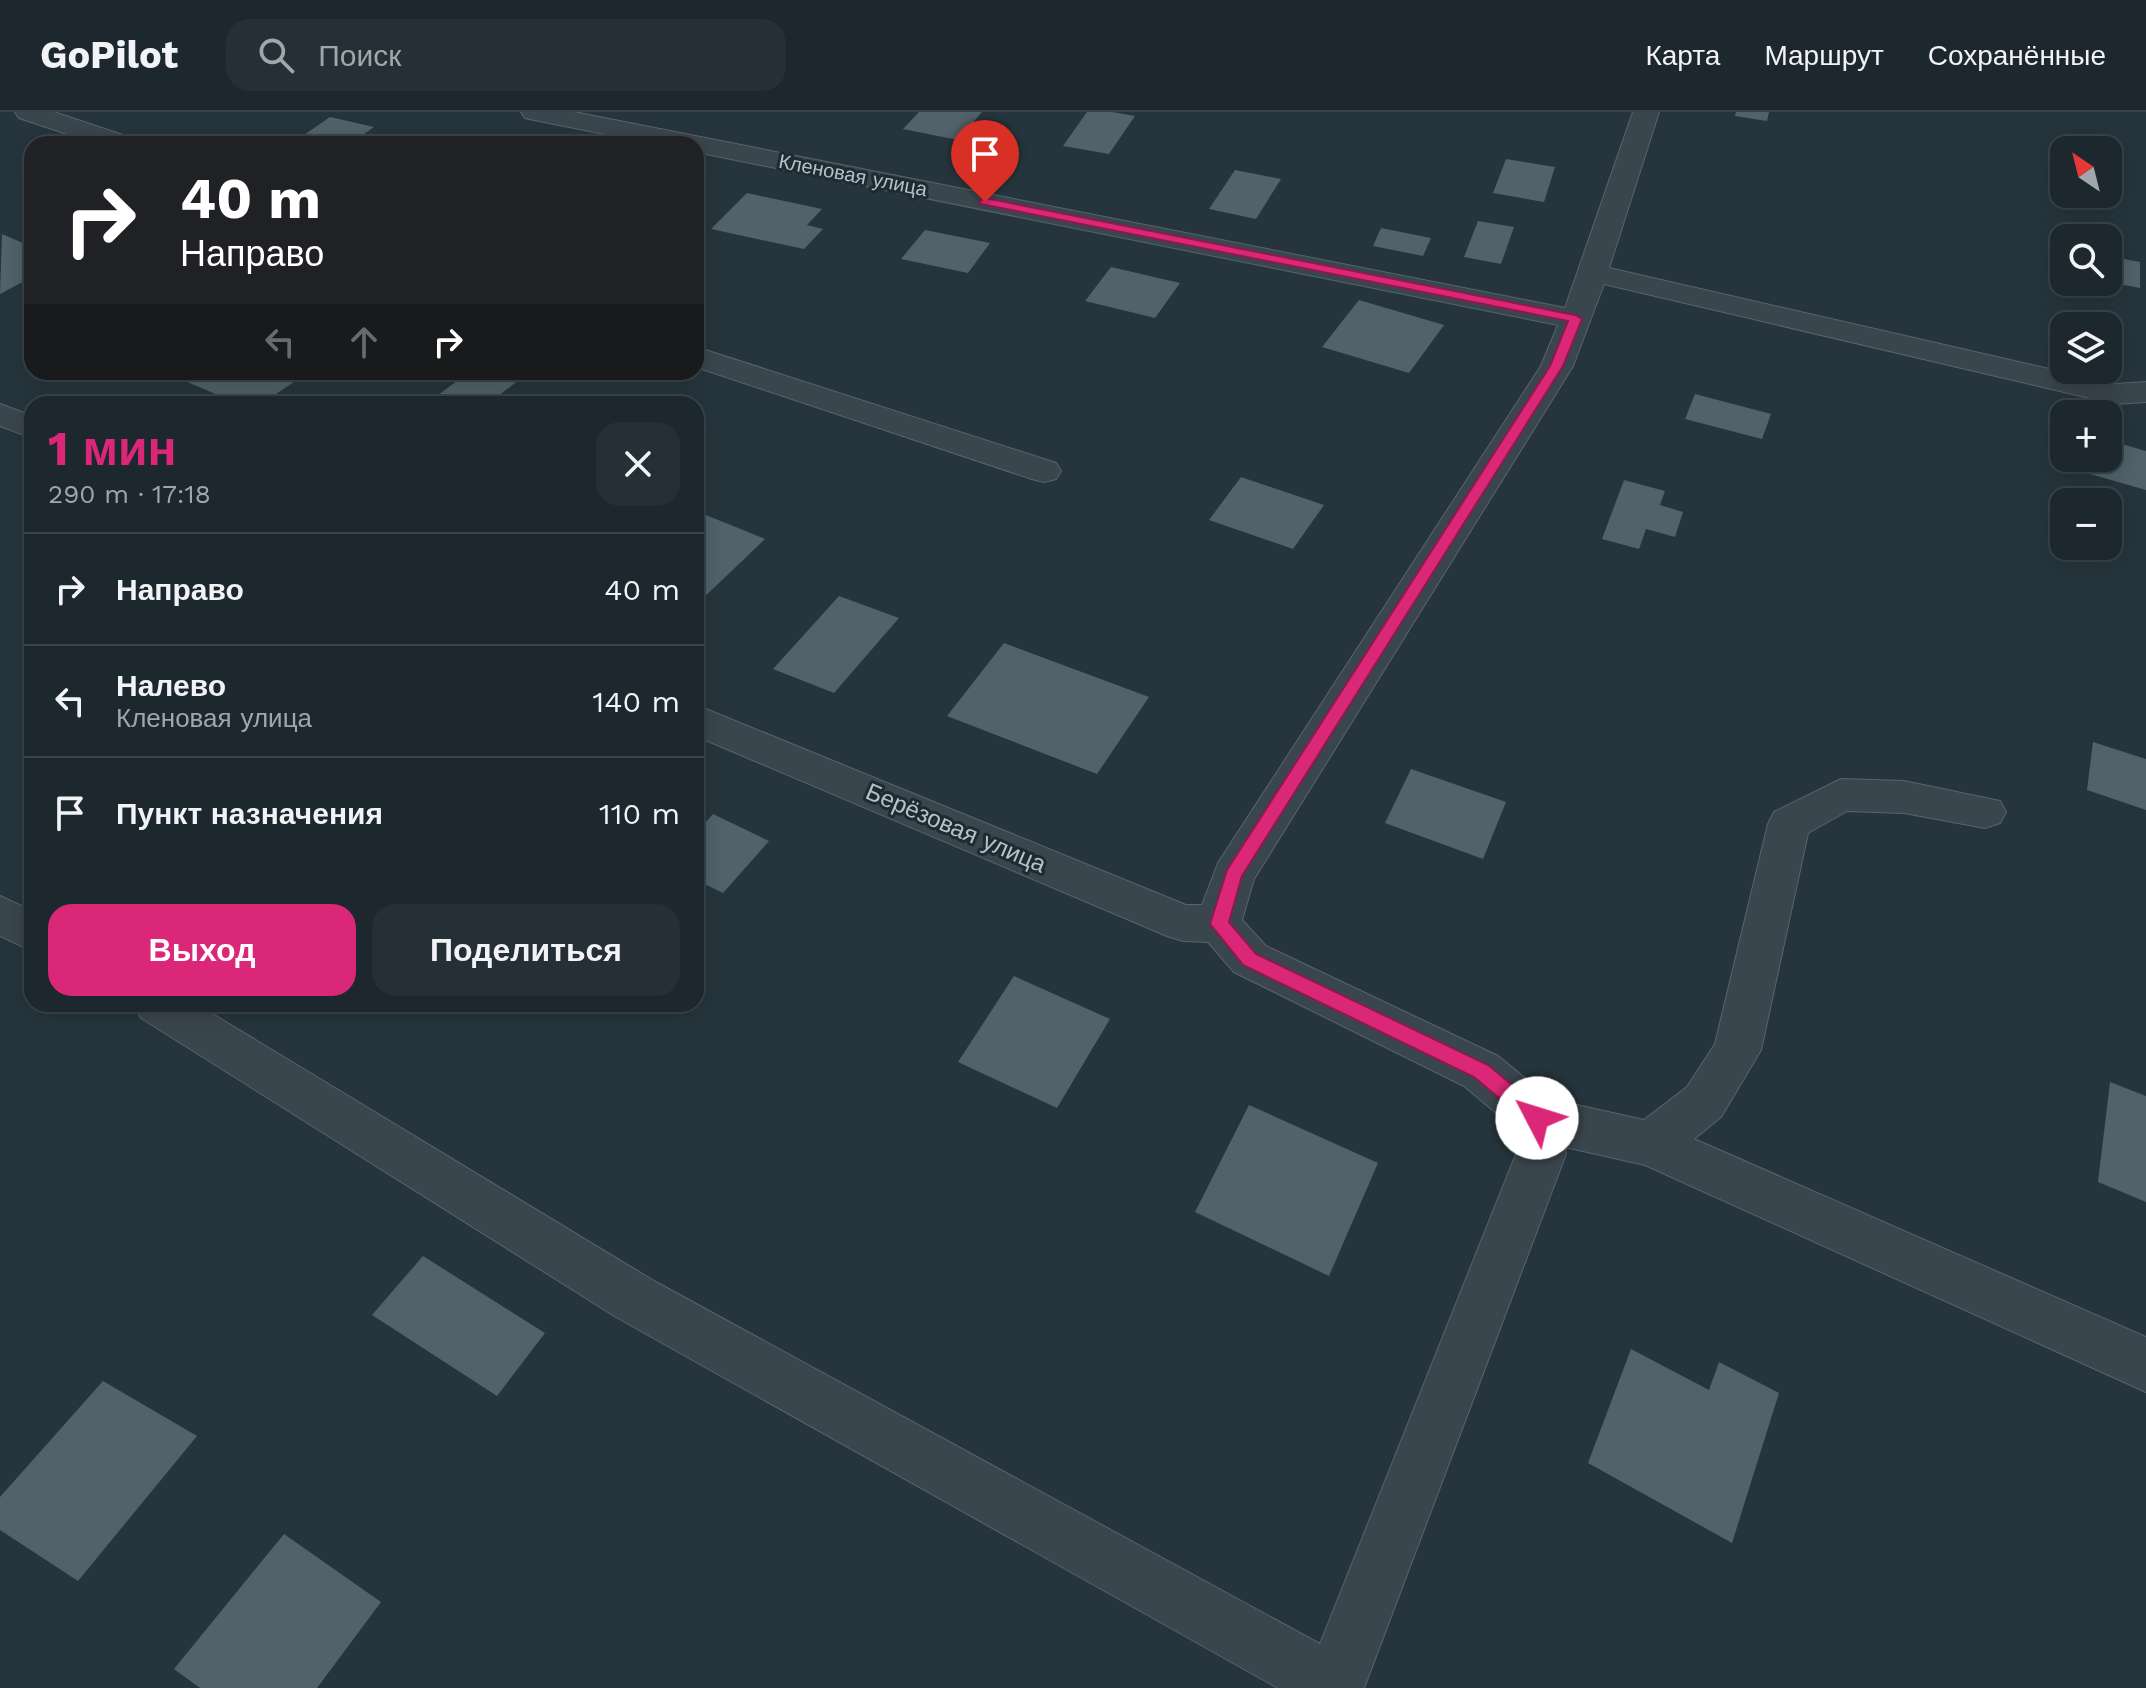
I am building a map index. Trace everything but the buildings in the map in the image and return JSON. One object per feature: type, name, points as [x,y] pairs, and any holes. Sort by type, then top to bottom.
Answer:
[{"type":"street","points":[[28,112],[99,136]]},
{"type":"street","name":"Кленовая улица","points":[[534,112],[655,136]]},
{"type":"street","points":[[1646,112],[1593,273],[1557,366],[1233,875],[1219,924],[1250,959],[1481,1071],[1537,1118],[1651,1144],[2146,1365]]},
{"type":"street","name":"Кленовая улица","points":[[704,146],[1575,319]]},
{"type":"street","points":[[1593,273],[2115,394],[2146,392]]},
{"type":"street","points":[[704,360],[1044,471]]},
{"type":"street","points":[[0,414],[24,424]]},
{"type":"street","name":"Берёзовая улица","points":[[704,723],[1183,923],[1219,924]]},
{"type":"street","points":[[1651,1144],[1704,1102],[1737,1050],[1789,824],[1841,795],[1904,797],[1985,812]]},
{"type":"street","points":[[0,914],[24,928]]},
{"type":"street","points":[[170,1012],[635,1299],[1333,1687],[1541,1154],[1537,1118]]},
{"type":"route","points":[[985,202],[1575,319],[1557,366],[1233,875],[1219,924],[1250,959],[1481,1071],[1537,1118]]}]
